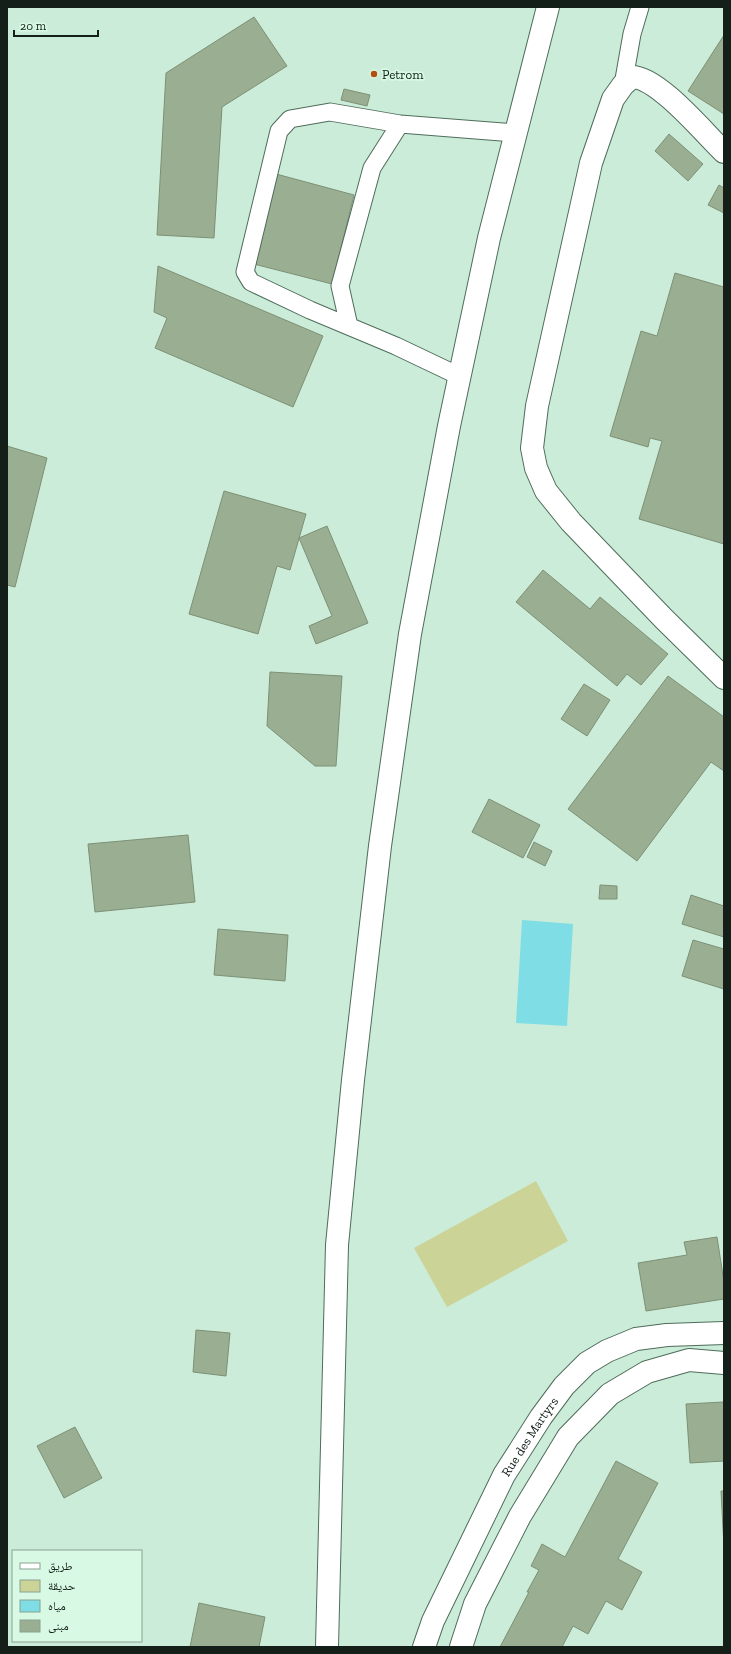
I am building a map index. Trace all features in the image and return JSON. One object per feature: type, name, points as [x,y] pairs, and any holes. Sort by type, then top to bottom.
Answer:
[{"type":"main road","points":[[327,1647],[337,1245],[353,1080],[380,846],[410,634],[448,426],[489,238],[548,7]]},
{"type":"main road","points":[[724,152],[663,92],[640,77],[632,77],[623,85],[613,99],[591,164],[537,406],[532,448],[536,468],[546,491],[571,522],[664,619],[724,678]]},
{"type":"main road","name":"Rue des Martyrs","points":[[424,1647],[433,1621],[504,1475],[541,1417],[564,1386],[587,1363],[607,1350],[636,1339],[667,1336],[724,1334]]},
{"type":"main road","points":[[461,1647],[475,1604],[517,1522],[568,1436],[610,1394],[647,1372],[689,1360],[724,1363]]},
{"type":"lane","points":[[623,85],[632,34],[640,7]]},
{"type":"lane","points":[[460,376],[251,282],[245,272],[279,130],[290,119],[330,112],[400,124],[515,133]]},
{"type":"lane","points":[[349,326],[340,286],[372,168],[400,124]]},
{"type":"green space","points":[[536,1181],[568,1241],[447,1307],[414,1248]]},
{"type":"water","points":[[522,920],[573,924],[567,1026],[516,1023]]},
{"type":"building","points":[[254,17],[287,66],[222,107],[214,238],[157,235],[166,73]]},
{"type":"building","points":[[724,35],[724,114],[688,91]]},
{"type":"building","points":[[344,89],[370,95],[367,106],[341,100]]},
{"type":"building","points":[[669,134],[703,164],[688,181],[655,151]]},
{"type":"building","points":[[265,171],[354,195],[332,284],[242,261]]},
{"type":"building","points":[[719,185],[724,188],[724,213],[708,205]]},
{"type":"building","points":[[158,266],[323,336],[293,407],[155,348],[167,318],[154,312]]},
{"type":"building","points":[[675,273],[724,287],[724,544],[639,519],[662,441],[650,438],[648,447],[610,436],[641,331],[657,336]]},
{"type":"building","points":[[7,446],[47,458],[15,587],[7,585]]},
{"type":"building","points":[[224,491],[306,514],[290,570],[277,566],[258,634],[189,614]]},
{"type":"building","points":[[327,526],[368,623],[316,644],[309,626],[332,616],[299,538]]},
{"type":"building","points":[[543,570],[590,609],[600,597],[668,654],[641,685],[627,674],[617,686],[516,602]]},
{"type":"building","points":[[270,672],[342,676],[336,766],[315,766],[267,726]]},
{"type":"building","points":[[668,676],[724,717],[724,771],[711,762],[637,861],[568,809]]},
{"type":"building","points":[[584,684],[610,700],[587,736],[561,719]]},
{"type":"building","points":[[489,799],[540,825],[523,858],[472,832]]},
{"type":"building","points":[[188,835],[195,902],[95,912],[88,844]]},
{"type":"building","points":[[534,842],[552,851],[545,866],[527,857]]},
{"type":"building","points":[[600,885],[617,886],[617,899],[599,899]]},
{"type":"building","points":[[691,895],[724,906],[724,937],[682,924]]},
{"type":"building","points":[[218,929],[288,935],[285,981],[214,975]]},
{"type":"building","points":[[693,940],[724,949],[724,989],[682,976]]},
{"type":"building","points":[[717,1237],[724,1282],[724,1299],[646,1311],[638,1263],[687,1255],[684,1242]]},
{"type":"building","points":[[196,1330],[230,1333],[226,1376],[193,1372]]},
{"type":"building","points":[[724,1402],[724,1461],[690,1463],[686,1404]]},
{"type":"building","points":[[75,1427],[102,1478],[64,1498],[37,1446]]},
{"type":"building","points":[[616,1461],[658,1483],[618,1559],[642,1572],[622,1610],[606,1601],[588,1634],[573,1626],[562,1647],[500,1647],[539,1570],[531,1566],[542,1544],[565,1557]]},
{"type":"building","points":[[721,1491],[724,1491],[724,1547]]},
{"type":"building","points":[[199,1603],[265,1617],[259,1647],[190,1647]]},
{"type":"place","name":"Petrom","points":[[374,74]]}]
